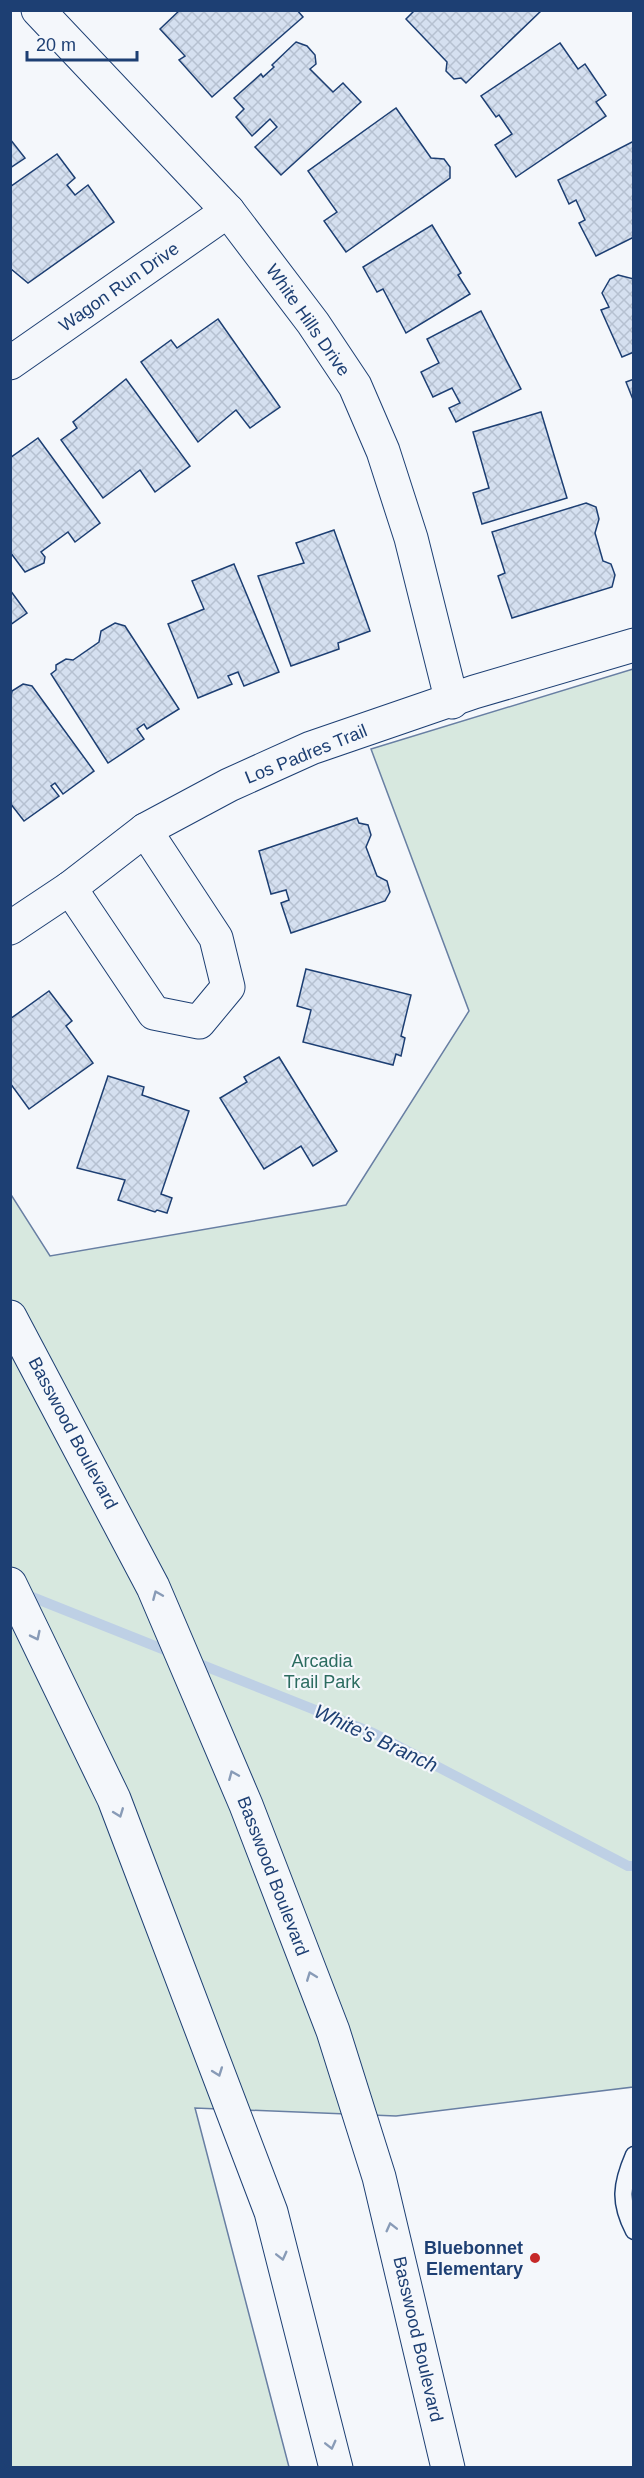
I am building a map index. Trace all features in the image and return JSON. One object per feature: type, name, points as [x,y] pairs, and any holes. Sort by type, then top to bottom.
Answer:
[{"type":"street","name":"White Hills Drive","points":[[38,10],[228,211],[313,323],[355,386],[383,451],[411,538],[452,702]]},
{"type":"street","name":"Wagon Run Drive","points":[[10,363],[228,211]]},
{"type":"street","name":"Los Padres Trail","points":[[10,928],[70,888],[145,830],[229,785],[311,748],[452,702],[474,692],[633,645]]},
{"type":"street","points":[[70,888],[154,1013],[199,1023],[228,987],[216,938],[145,830]]},
{"type":"street","name":"Basswood Boulevard","points":[[10,1317],[102,1486],[167,1620],[246,1805],[333,2031],[379,2177],[448,2468]]},
{"type":"street","points":[[10,1584],[114,1799],[271,2212],[336,2468]]},
{"type":"lane","points":[[633,2155],[623,2179],[623,2211],[633,2231]]},
{"type":"green space","name":"Arcadia Trail Park","points":[[633,669],[633,2087],[396,2116],[195,2108],[289,2467],[11,2467],[10,1193],[50,1256],[346,1205],[469,1011],[371,749]]},
{"type":"building","points":[[180,10],[297,10],[303,17],[212,97],[179,60],[185,56],[160,29]]},
{"type":"building","points":[[415,10],[542,10],[466,83],[461,78],[454,79],[446,71],[447,62],[406,19]]},
{"type":"building","points":[[296,42],[307,46],[315,55],[316,64],[310,69],[333,92],[343,83],[361,102],[281,175],[255,147],[277,127],[270,119],[252,136],[236,117],[244,109],[234,98],[261,74],[263,77]]},
{"type":"building","points":[[560,43],[578,69],[585,64],[606,95],[596,102],[606,116],[516,177],[495,145],[512,134],[499,115],[496,117],[481,96]]},
{"type":"building","points":[[396,108],[431,158],[444,159],[450,167],[450,178],[346,252],[324,221],[337,212],[308,171]]},
{"type":"building","points":[[10,139],[25,158],[10,168]]},
{"type":"building","points":[[634,141],[634,237],[596,256],[579,223],[585,220],[576,200],[569,204],[558,180]]},
{"type":"building","points":[[57,154],[75,178],[67,185],[75,195],[88,185],[114,222],[28,283],[11,269],[10,187]]},
{"type":"building","points":[[432,225],[461,273],[458,275],[470,294],[406,333],[383,289],[377,292],[363,267]]},
{"type":"building","points":[[618,275],[634,279],[634,352],[622,357],[601,310],[609,307],[602,293],[610,279]]},
{"type":"building","points":[[481,311],[521,389],[456,422],[449,408],[460,403],[452,388],[433,397],[421,372],[439,363],[427,339]]},
{"type":"building","points":[[218,319],[280,407],[250,428],[236,410],[198,442],[141,362],[171,340],[177,348]]},
{"type":"building","points":[[126,379],[190,466],[155,492],[140,470],[103,498],[61,440],[77,428],[73,422]]},
{"type":"building","points":[[634,379],[634,402],[626,382]]},
{"type":"building","points":[[541,412],[567,498],[482,524],[473,493],[489,488],[473,432]]},
{"type":"building","points":[[38,438],[100,523],[75,542],[68,532],[41,552],[45,557],[44,563],[25,572],[10,552],[10,458]]},
{"type":"building","points":[[586,503],[596,507],[599,519],[595,533],[603,561],[611,564],[615,575],[612,587],[512,618],[498,576],[505,573],[492,532]]},
{"type":"building","points":[[334,530],[370,631],[338,643],[339,649],[291,666],[258,576],[304,563],[296,543]]},
{"type":"building","points":[[234,564],[279,672],[244,686],[238,672],[228,676],[232,684],[198,698],[168,624],[204,609],[192,581]]},
{"type":"building","points":[[10,590],[27,613],[10,625]]},
{"type":"building","points":[[115,623],[125,626],[179,709],[147,729],[144,724],[137,729],[144,739],[108,763],[51,674],[56,670],[56,665],[66,659],[73,660],[99,642],[101,631]]},
{"type":"building","points":[[23,684],[32,686],[94,771],[63,794],[55,783],[51,786],[59,796],[24,821],[10,803],[10,702],[12,691]]},
{"type":"building","points":[[357,818],[359,823],[368,825],[371,835],[366,847],[377,876],[387,881],[390,892],[385,901],[291,933],[281,903],[289,900],[286,890],[271,894],[259,851]]},
{"type":"building","points":[[306,969],[411,995],[401,1036],[405,1038],[401,1056],[396,1054],[393,1065],[303,1042],[311,1010],[297,1006]]},
{"type":"building","points":[[49,991],[72,1021],[66,1026],[93,1063],[29,1109],[10,1083],[10,1019]]},
{"type":"building","points":[[279,1057],[337,1151],[313,1166],[301,1146],[264,1169],[220,1098],[247,1082],[244,1077]]},
{"type":"building","points":[[108,1076],[144,1087],[142,1095],[189,1111],[161,1194],[172,1198],[167,1213],[157,1210],[155,1212],[118,1200],[125,1180],[77,1168]]},
{"type":"waterway","name":"White's Branch","points":[[22,1593],[175,1654]]},
{"type":"waterway","name":"White's Branch","points":[[192,1661],[373,1733],[628,1866],[634,1866]]},
{"type":"place","name":"Bluebonnet Elementary","points":[[535,2258]]}]
